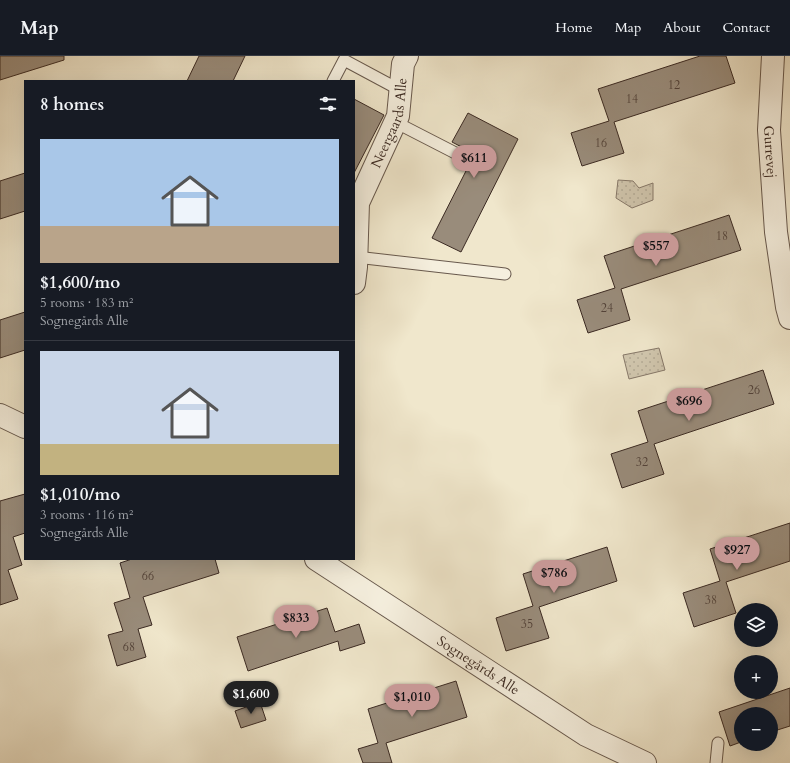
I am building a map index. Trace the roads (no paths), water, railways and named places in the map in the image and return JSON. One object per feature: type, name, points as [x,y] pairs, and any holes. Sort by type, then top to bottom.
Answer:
[{"type":"street","name":"Neergaards Alle","points":[[355,270],[358,203],[398,116],[403,64],[407,56]]},
{"type":"street","name":"Gurrevej","points":[[773,56],[769,130],[773,194],[776,232],[787,308],[790,318]]},
{"type":"street","points":[[0,415],[24,427]]},
{"type":"street","name":"Sognegårds Alle","points":[[318,560],[586,735],[646,763]]},
{"type":"lane","points":[[334,80],[344,60],[400,90]]},
{"type":"lane","points":[[395,122],[469,160]]},
{"type":"lane","points":[[356,257],[505,274]]},
{"type":"lane","points":[[716,763],[718,743]]}]
